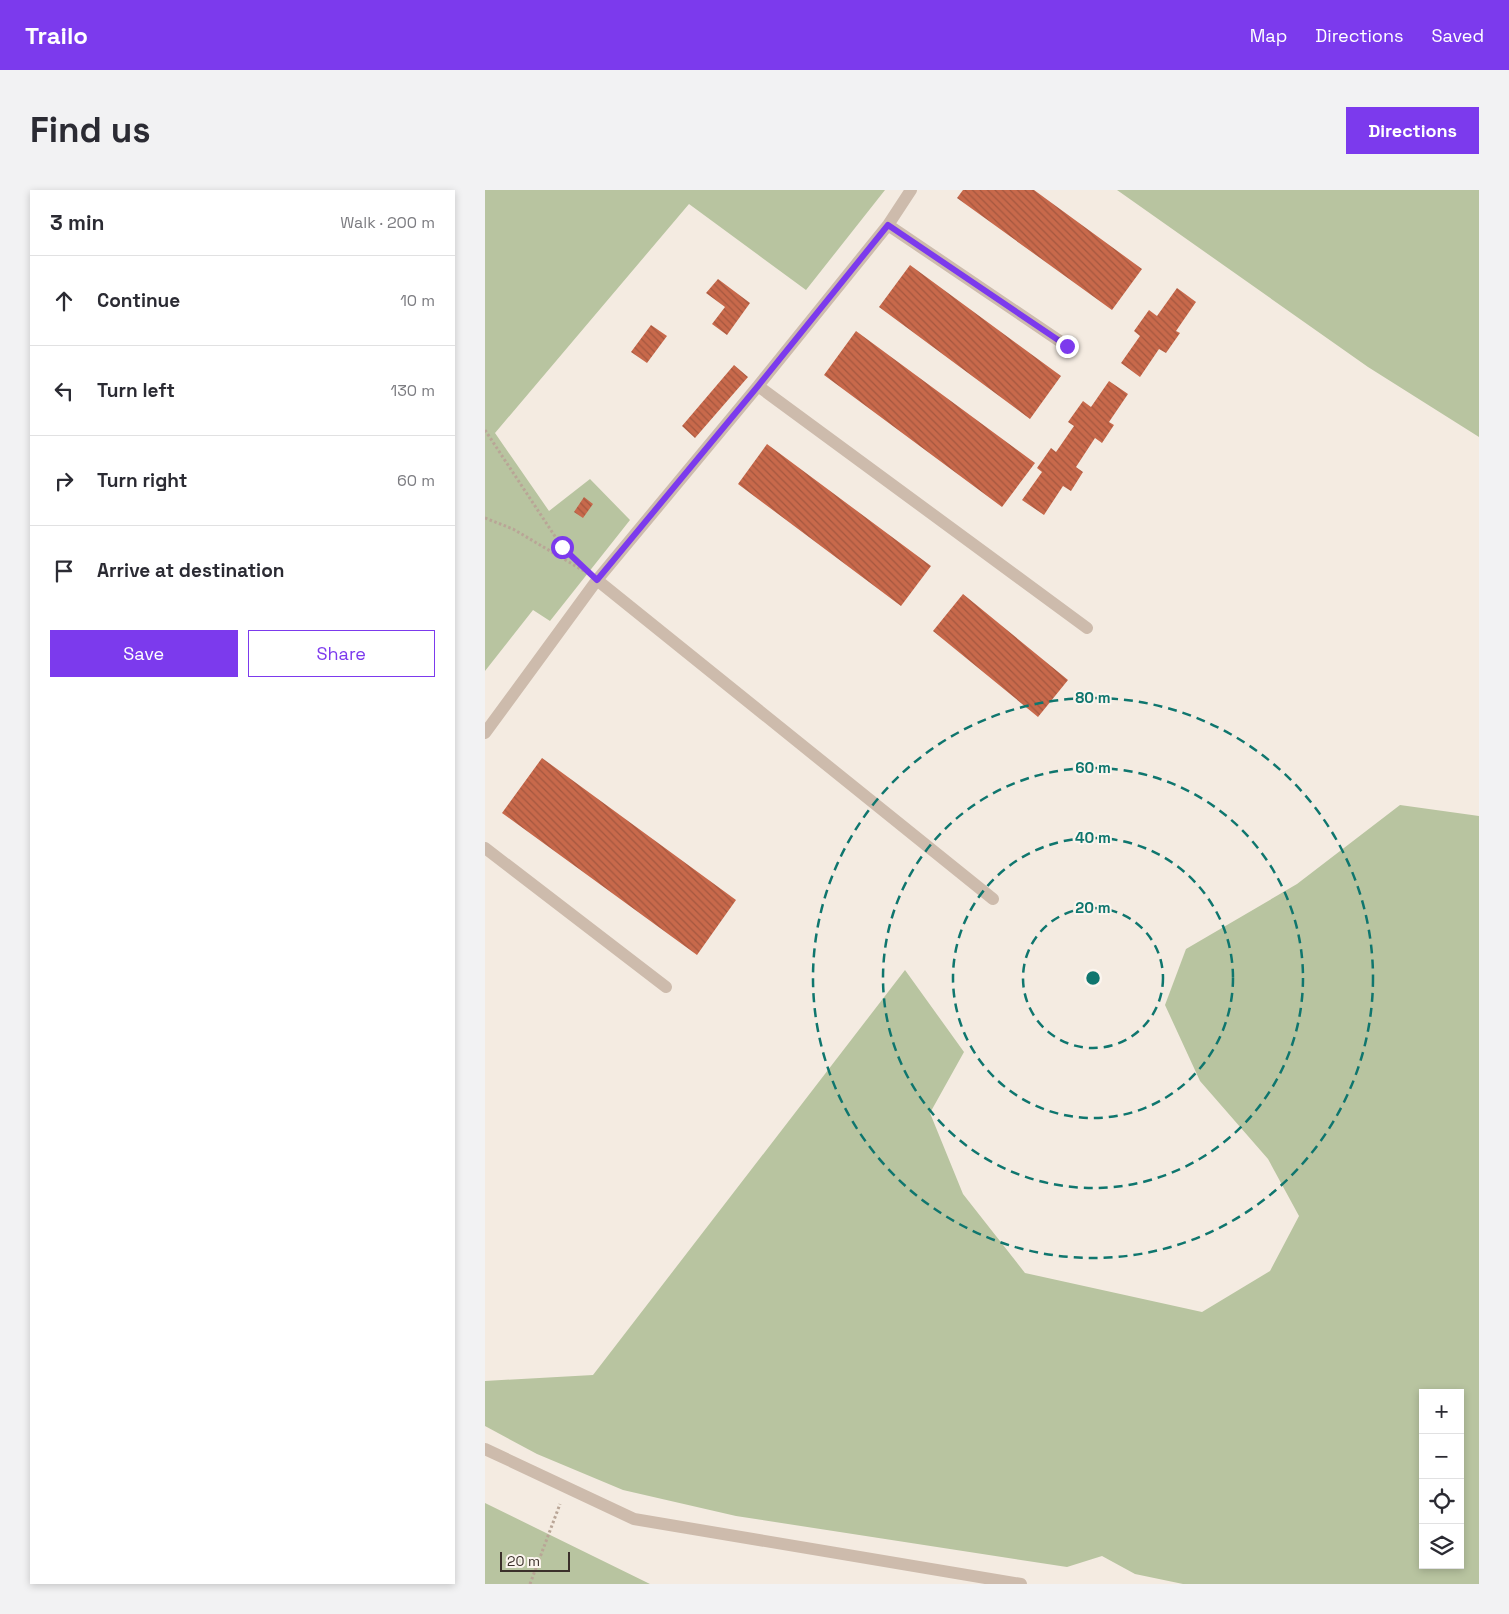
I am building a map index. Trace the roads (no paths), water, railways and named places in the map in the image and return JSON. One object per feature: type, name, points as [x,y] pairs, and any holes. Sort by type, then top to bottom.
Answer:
[{"type":"street","points":[[485,733],[597,580],[758,386],[888,225],[911,190]]},
{"type":"street","points":[[888,225],[1067,346]]},
{"type":"street","points":[[758,386],[1087,628]]},
{"type":"street","points":[[597,580],[993,899]]},
{"type":"street","points":[[485,848],[666,987]]},
{"type":"street","points":[[485,1450],[634,1518],[1021,1584]]}]
